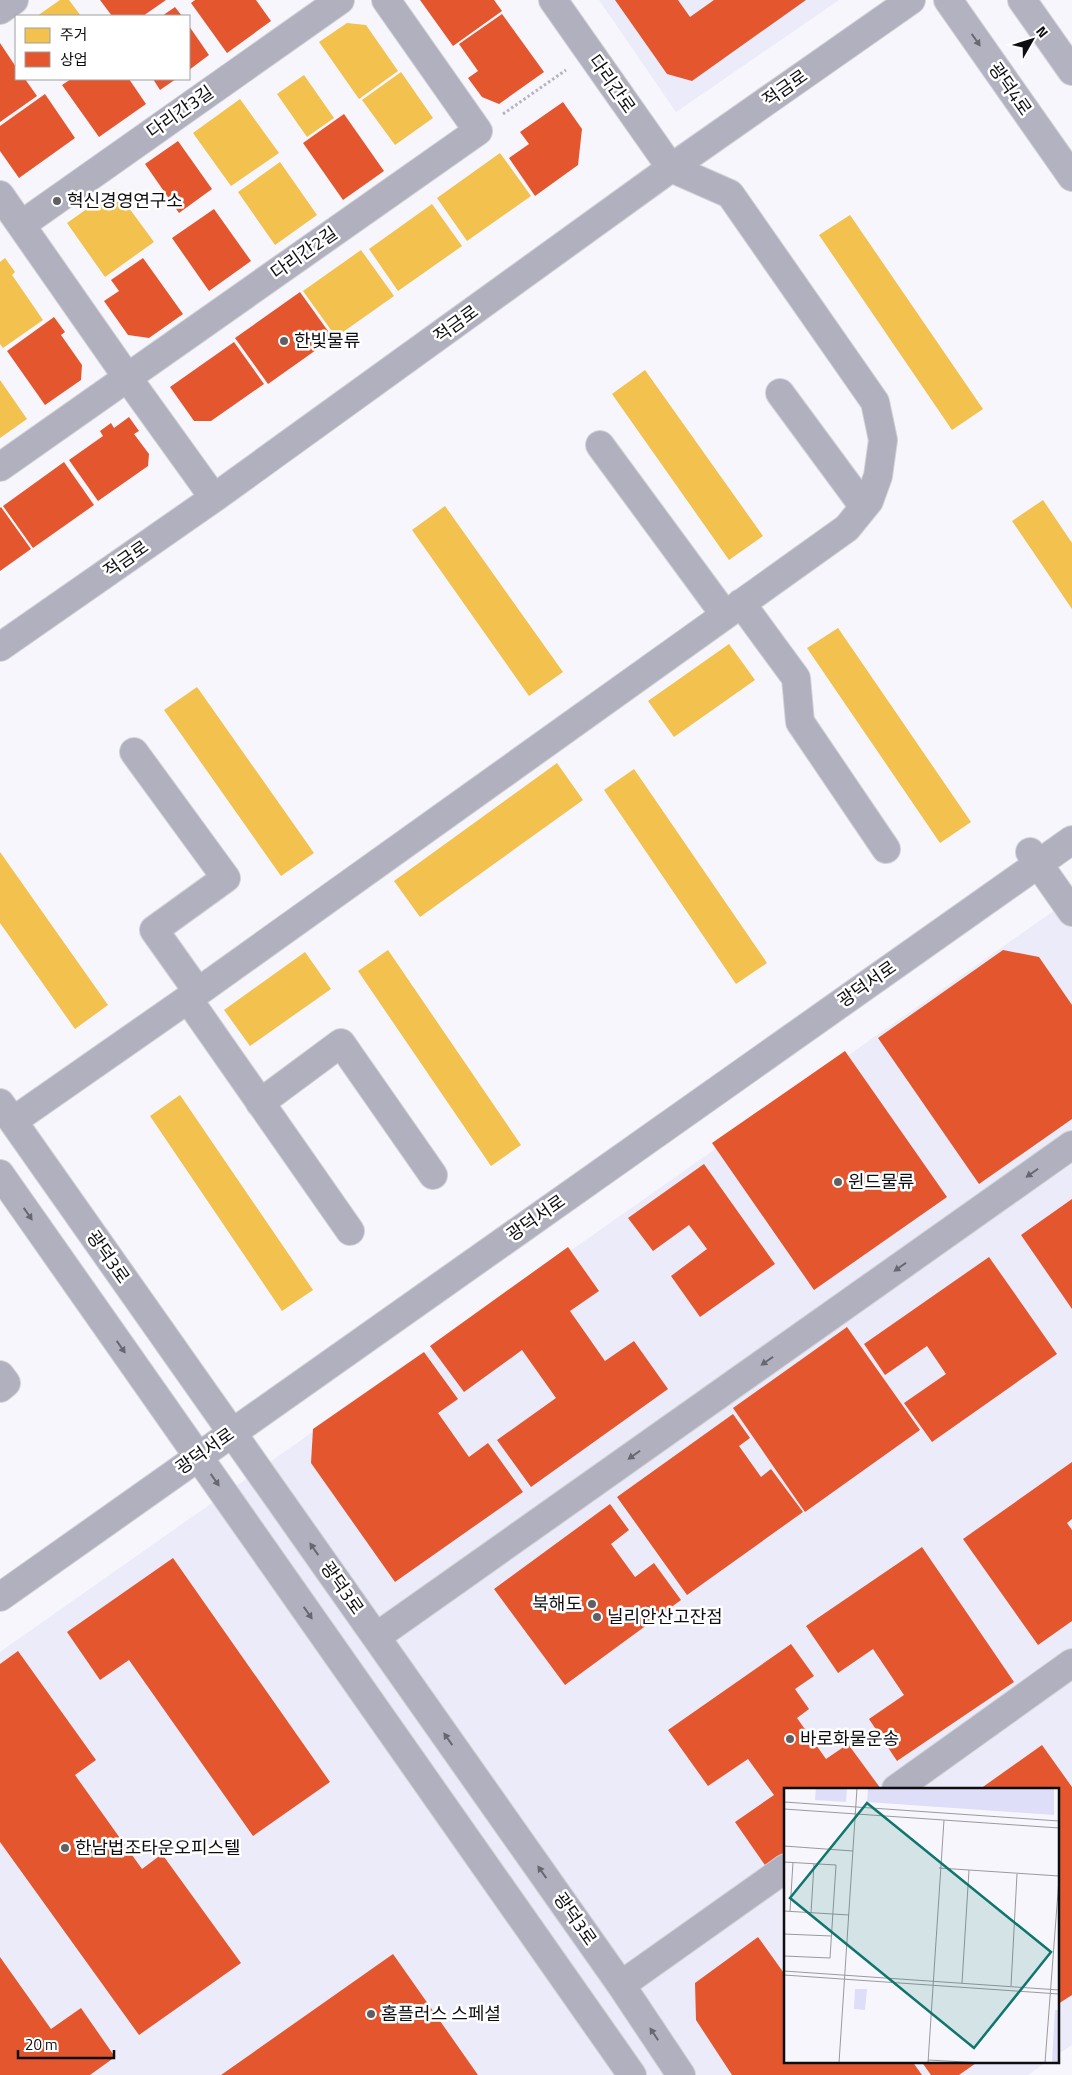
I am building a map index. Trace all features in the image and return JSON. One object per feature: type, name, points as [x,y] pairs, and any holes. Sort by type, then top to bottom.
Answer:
[{"type":"main road","name":"광덕4로","points":[[948,0],[1072,177]]},
{"type":"main road","points":[[1022,0],[1072,71]]},
{"type":"street","points":[[0,10],[14,0]]},
{"type":"street","name":"다리간3길","points":[[21,225],[340,0]]},
{"type":"street","points":[[386,0],[478,131]]},
{"type":"street","name":"다리간로","points":[[552,0],[671,168]]},
{"type":"street","name":"적금로","points":[[0,647],[214,498],[671,168],[911,0]]},
{"type":"street","name":"다리간2길","points":[[0,467],[478,131]]},
{"type":"street","points":[[6,1112],[193,996],[847,528],[869,501],[878,476],[883,440],[875,402],[730,194],[671,168]]},
{"type":"street","points":[[0,195],[214,498]]},
{"type":"street","points":[[780,393],[864,507]]},
{"type":"street","points":[[600,445],[733,609],[796,678],[800,722],[886,849]]},
{"type":"street","points":[[134,752],[226,878],[154,930],[260,1103],[350,1231]]},
{"type":"street","name":"광덕서로","points":[[0,1597],[1034,858],[1072,840]]},
{"type":"street","points":[[1034,858],[1072,912]]},
{"type":"street","points":[[260,1103],[341,1043],[433,1175]]},
{"type":"street","name":"광덕3로","points":[[6,1112],[621,1985],[681,2075]]},
{"type":"street","points":[[376,1637],[1072,1145]]},
{"type":"street","points":[[0,1174],[632,2075]]},
{"type":"street","points":[[0,1375],[6,1384],[0,1388]]},
{"type":"street","points":[[897,1788],[1072,1663]]},
{"type":"street","points":[[621,1985],[784,1869]]},
{"type":"path","points":[[478,131],[590,54]]},
{"type":"shaded area","points":[[599,0],[839,0],[676,112]]},
{"type":"shaded area","points":[[1072,898],[1072,2045],[1060,2053],[1060,1788],[784,1788],[784,2062],[1047,2062],[1028,2075],[0,2075],[0,1652]]},
{"type":"building: 주거","points":[[60,0],[69,0],[80,15],[38,15]]},
{"type":"building: 주거","points":[[347,23],[366,25],[398,71],[359,99],[319,42]]},
{"type":"building: 주거","points":[[401,72],[433,118],[395,145],[362,100]]},
{"type":"building: 주거","points":[[304,75],[334,118],[307,137],[277,94]]},
{"type":"building: 주거","points":[[240,99],[279,153],[231,186],[193,133]]},
{"type":"building: 주거","points":[[500,153],[531,196],[467,241],[437,198]]},
{"type":"building: 주거","points":[[280,162],[317,215],[275,245],[238,192]]},
{"type":"building: 주거","points":[[115,189],[154,242],[105,277],[67,223]]},
{"type":"building: 주거","points":[[432,204],[462,246],[398,291],[369,249]]},
{"type":"building: 주거","points":[[850,215],[983,409],[952,430],[819,235]]},
{"type":"building: 주거","points":[[361,250],[394,296],[336,337],[303,291]]},
{"type":"building: 주거","points":[[5,258],[15,272],[12,275],[43,320],[3,348],[0,344],[0,262]]},
{"type":"building: 주거","points":[[645,370],[763,536],[729,560],[612,394]]},
{"type":"building: 주거","points":[[0,380],[27,419],[0,438]]},
{"type":"building: 주거","points":[[1043,500],[1072,543],[1072,609],[1012,521]]},
{"type":"building: 주거","points":[[445,506],[563,672],[529,696],[412,530]]},
{"type":"building: 주거","points":[[838,628],[971,822],[940,843],[807,648]]},
{"type":"building: 주거","points":[[729,644],[755,680],[674,737],[648,701]]},
{"type":"building: 주거","points":[[197,687],[314,853],[281,876],[164,710]]},
{"type":"building: 주거","points":[[557,763],[583,800],[420,917],[394,881]]},
{"type":"building: 주거","points":[[634,769],[767,963],[736,984],[604,790]]},
{"type":"building: 주거","points":[[0,852],[108,1005],[75,1029],[0,923]]},
{"type":"building: 주거","points":[[388,950],[521,1145],[491,1166],[358,971]]},
{"type":"building: 주거","points":[[305,952],[331,989],[250,1046],[224,1010]]},
{"type":"building: 주거","points":[[180,1095],[313,1290],[282,1311],[150,1116]]},
{"type":"building: 상업","points":[[100,0],[166,0],[144,15],[111,15]]},
{"type":"building: 상업","points":[[195,0],[256,0],[271,21],[227,53],[191,3]]},
{"type":"building: 상업","points":[[420,0],[494,0],[502,11],[453,46]]},
{"type":"building: 상업","points":[[615,0],[678,0],[690,17],[714,0],[806,0],[692,81],[667,74]]},
{"type":"building: 상업","points":[[175,7],[181,15],[163,15]]},
{"type":"building: 상업","points":[[502,14],[544,72],[499,104],[482,97],[468,78],[478,71],[459,44]]},
{"type":"building: 상업","points":[[190,27],[209,55],[190,69]]},
{"type":"building: 상업","points":[[0,43],[15,66],[15,80],[26,80],[37,96],[0,122]]},
{"type":"building: 상업","points":[[70,80],[130,80],[146,104],[99,137],[62,85]]},
{"type":"building: 상업","points":[[154,80],[175,80],[160,90]]},
{"type":"building: 상업","points":[[45,94],[75,138],[19,178],[0,151],[0,126]]},
{"type":"building: 상업","points":[[563,102],[582,129],[578,165],[535,196],[509,158],[529,144],[520,132]]},
{"type":"building: 상업","points":[[344,114],[384,171],[343,200],[303,143]]},
{"type":"building: 상업","points":[[178,141],[212,189],[179,213],[145,164]]},
{"type":"building: 상업","points":[[214,209],[251,261],[209,291],[172,238]]},
{"type":"building: 상업","points":[[143,258],[183,314],[149,338],[128,335],[104,301],[119,291],[111,280]]},
{"type":"building: 상업","points":[[300,292],[333,338],[268,384],[235,338]]},
{"type":"building: 상업","points":[[54,317],[65,332],[61,335],[82,365],[81,380],[45,405],[7,351]]},
{"type":"building: 상업","points":[[234,342],[264,384],[211,421],[194,421],[170,387]]},
{"type":"building: 상업","points":[[129,417],[139,431],[134,434],[149,454],[148,466],[98,501],[69,460],[103,436],[100,431],[111,423],[114,428]]},
{"type":"building: 상업","points":[[64,462],[94,505],[33,548],[3,506]]},
{"type":"building: 상업","points":[[0,508],[31,549],[0,571]]},
{"type":"building: 상업","points":[[1003,950],[1039,957],[1072,1005],[1072,1119],[979,1184],[878,1038]]},
{"type":"building: 상업","points":[[845,1051],[947,1197],[814,1290],[712,1143]]},
{"type":"building: 상업","points":[[704,1164],[775,1264],[700,1317],[671,1276],[707,1249],[689,1225],[653,1251],[628,1218]]},
{"type":"building: 상업","points":[[1072,1199],[1072,1309],[1021,1235]]},
{"type":"building: 상업","points":[[568,1247],[599,1291],[570,1311],[605,1361],[634,1341],[668,1389],[531,1487],[497,1440],[556,1398],[522,1350],[464,1392],[430,1346]]},
{"type":"building: 상업","points":[[989,1257],[1057,1354],[932,1442],[904,1403],[946,1374],[927,1346],[885,1375],[864,1344]]},
{"type":"building: 상업","points":[[847,1327],[920,1430],[805,1512],[733,1408]]},
{"type":"building: 상업","points":[[424,1352],[458,1399],[438,1413],[469,1457],[488,1443],[523,1492],[395,1582],[311,1463],[313,1429]]},
{"type":"building: 상업","points":[[733,1414],[750,1438],[739,1446],[761,1477],[771,1469],[803,1512],[687,1595],[617,1497]]},
{"type":"building: 상업","points":[[1072,1462],[1072,1519],[1067,1523],[1072,1530],[1072,1621],[1038,1645],[963,1539]]},
{"type":"building: 상업","points":[[610,1504],[629,1530],[611,1544],[635,1577],[654,1563],[681,1600],[565,1685],[494,1589]]},
{"type":"building: 상업","points":[[922,1547],[1014,1682],[897,1761],[869,1719],[904,1695],[873,1649],[838,1673],[806,1626]]},
{"type":"building: 상업","points":[[173,1558],[330,1782],[253,1836],[129,1660],[100,1680],[67,1632]]},
{"type":"building: 상업","points":[[791,1644],[814,1676],[795,1689],[809,1709],[797,1718],[826,1759],[848,1744],[880,1788],[784,1788],[784,1856],[767,1868],[735,1822],[774,1795],[748,1759],[708,1786],[668,1730]]},
{"type":"building: 상업","name":"한남법조타운오피스텔","points":[[18,1651],[96,1760],[75,1775],[142,1869],[162,1854],[241,1963],[139,2035],[0,1842],[0,1664]]},
{"type":"building: 상업","points":[[1042,1745],[1072,1787],[1072,1995],[1060,2003],[1060,1788],[981,1788]]},
{"type":"building: 상업","points":[[758,1937],[784,1973],[784,2062],[913,2062],[922,2075],[732,2075],[696,2020],[695,1983]]},
{"type":"building: 상업","name":"홈플러스 스페셜","points":[[393,1954],[478,2075],[221,2075]]},
{"type":"building: 상업","points":[[0,1957],[51,2029],[81,2008],[115,2057],[90,2075],[0,2075]]},
{"type":"building: 상업","points":[[922,2062],[978,2062],[959,2075],[931,2075]]},
{"type":"place","name":"혁신경영연구소","points":[[57,201]]},
{"type":"place","name":"한빛물류","points":[[284,341]]},
{"type":"place","name":"윈드물류","points":[[838,1182]]},
{"type":"place","name":"북해도","points":[[592,1604]]},
{"type":"place","name":"닐리안산고잔점","points":[[597,1617]]},
{"type":"place","name":"바로화물운송","points":[[790,1739]]},
{"type":"place","name":"한남법조타운오피스텔","points":[[65,1848]]},
{"type":"place","name":"홈플러스 스페셜","points":[[371,2014]]}]
